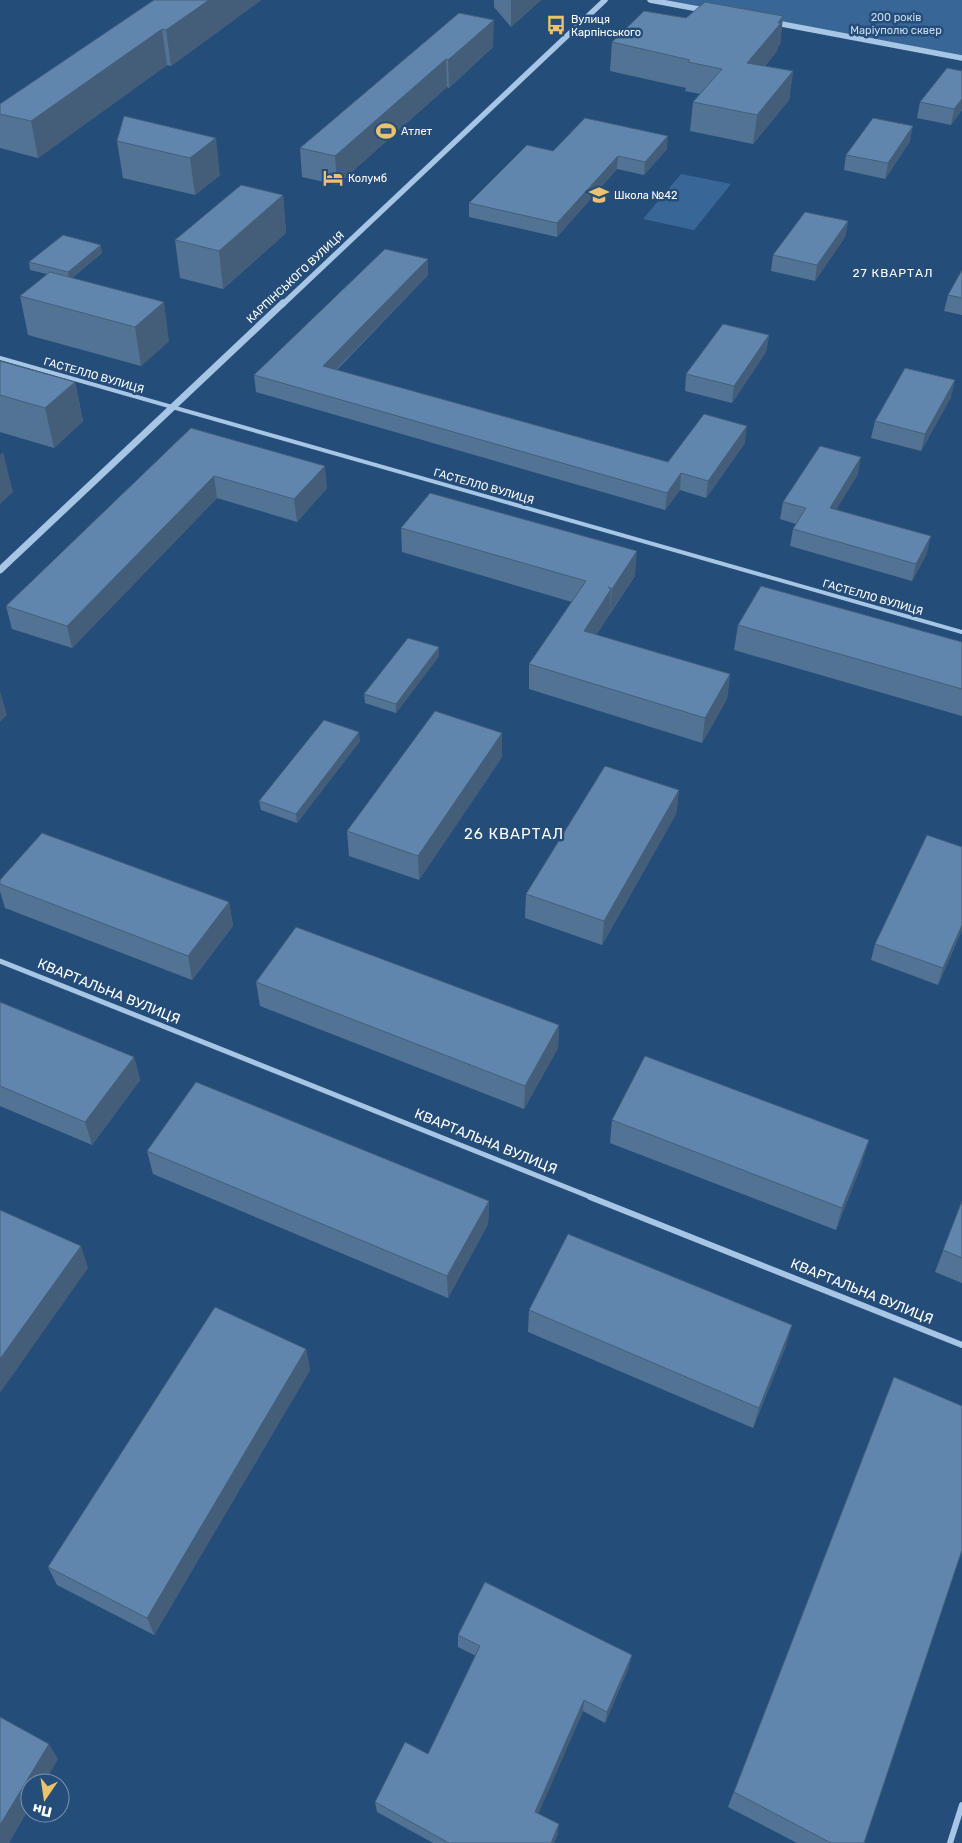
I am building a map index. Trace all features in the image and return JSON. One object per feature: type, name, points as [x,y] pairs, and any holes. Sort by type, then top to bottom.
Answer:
[{"type":"street","name":"КАРПІНСЬКОГО ВУЛИЦЯ","points":[[0,570],[605,0]]},
{"type":"street","points":[[650,0],[718,13]]},
{"type":"street","points":[[767,22],[962,58]]},
{"type":"street","name":"ГАСТЕЛЛО ВУЛИЦЯ","points":[[0,358],[962,632]]},
{"type":"street","name":"КВАРТАЛЬНА ВУЛИЦЯ","points":[[0,960],[962,1344]]},
{"type":"street","points":[[950,1843],[962,1805]]},
{"type":"green space","name":"200 років Маріуполю сквер","points":[[650,0],[962,0],[962,58]]},
{"type":"green space","points":[[681,174],[731,184],[694,230],[643,219]]},
{"type":"building","points":[[154,0],[209,0],[166,30],[162,29],[31,121],[0,114],[0,104]]},
{"type":"building","points":[[705,2],[783,16],[778,23],[781,23],[747,63],[793,71],[757,115],[693,102],[722,69],[612,42],[644,11],[686,18]]},
{"type":"building","points":[[459,13],[494,20],[448,60],[446,59],[335,156],[300,148]]},
{"type":"building","points":[[947,68],[962,71],[962,99],[954,109],[920,102]]},
{"type":"building","points":[[124,116],[216,138],[190,158],[117,141]]},
{"type":"building","points":[[585,118],[668,136],[645,162],[618,156],[557,223],[469,203],[527,145],[553,151]]},
{"type":"building","points":[[873,118],[913,126],[888,163],[846,155]]},
{"type":"building","points":[[241,185],[283,195],[219,251],[175,240]]},
{"type":"building","points":[[805,212],[848,221],[817,265],[773,255]]},
{"type":"building","points":[[63,235],[101,245],[68,272],[29,262]]},
{"type":"building","points":[[385,249],[428,259],[323,366],[668,462],[704,414],[747,426],[708,481],[681,473],[667,493],[254,375]]},
{"type":"building","points":[[962,270],[962,298],[948,295]]},
{"type":"building","points":[[50,272],[164,302],[135,327],[20,296]]},
{"type":"building","points":[[723,324],[769,335],[734,386],[686,374]]},
{"type":"building","points":[[0,361],[75,382],[45,408],[0,395]]},
{"type":"building","points":[[905,368],[955,380],[925,434],[875,421]]},
{"type":"building","points":[[191,428],[325,466],[294,499],[214,476],[67,626],[6,606]]},
{"type":"building","points":[[820,446],[861,457],[830,508],[931,536],[916,564],[793,529],[806,508],[783,502]]},
{"type":"building","points":[[430,493],[637,551],[612,589],[608,587],[611,589],[584,631],[730,674],[705,718],[529,664],[586,581],[401,528]]},
{"type":"building","points":[[761,586],[962,642],[962,689],[738,625]]},
{"type":"building","points":[[408,638],[439,647],[396,704],[364,694]]},
{"type":"building","points":[[435,711],[502,733],[418,856],[347,831]]},
{"type":"building","points":[[324,720],[359,732],[296,814],[259,801]]},
{"type":"building","points":[[605,766],[679,790],[604,921],[526,894]]},
{"type":"building","points":[[42,833],[229,902],[188,956],[0,884],[0,880]]},
{"type":"building","points":[[927,835],[962,847],[962,925],[943,968],[875,944]]},
{"type":"building","points":[[296,927],[559,1025],[525,1086],[256,982]]},
{"type":"building","points":[[0,1002],[134,1057],[85,1122],[0,1086]]},
{"type":"building","points":[[645,1056],[869,1140],[842,1208],[612,1120]]},
{"type":"building","points":[[196,1082],[489,1201],[447,1276],[147,1151]]},
{"type":"building","points":[[962,1201],[962,1258],[943,1250]]},
{"type":"building","points":[[0,1210],[81,1246],[0,1359]]},
{"type":"building","points":[[568,1234],[792,1325],[759,1408],[529,1310]]},
{"type":"building","points":[[215,1307],[306,1349],[147,1618],[48,1567]]},
{"type":"building","points":[[894,1377],[962,1406],[962,1550],[864,1843],[831,1843],[734,1792]]},
{"type":"building","points":[[485,1582],[632,1655],[607,1712],[584,1700],[535,1812],[559,1824],[551,1843],[449,1843],[375,1802],[405,1742],[428,1754],[480,1646],[458,1635]]},
{"type":"building","points":[[0,1717],[49,1744],[31,1773],[20,1773],[20,1792],[0,1825]]},
{"type":"place","name":"Вулиця Карпінського","points":[[556,25]]},
{"type":"place","name":"Атлет","points":[[386,131]]},
{"type":"place","name":"Колумб","points":[[333,178]]},
{"type":"place","name":"Школа №42","points":[[599,195]]},
{"type":"district","name":"27 КВАРТАЛ","points":[[893,273]]},
{"type":"district","name":"26 КВАРТАЛ","points":[[514,834]]}]
